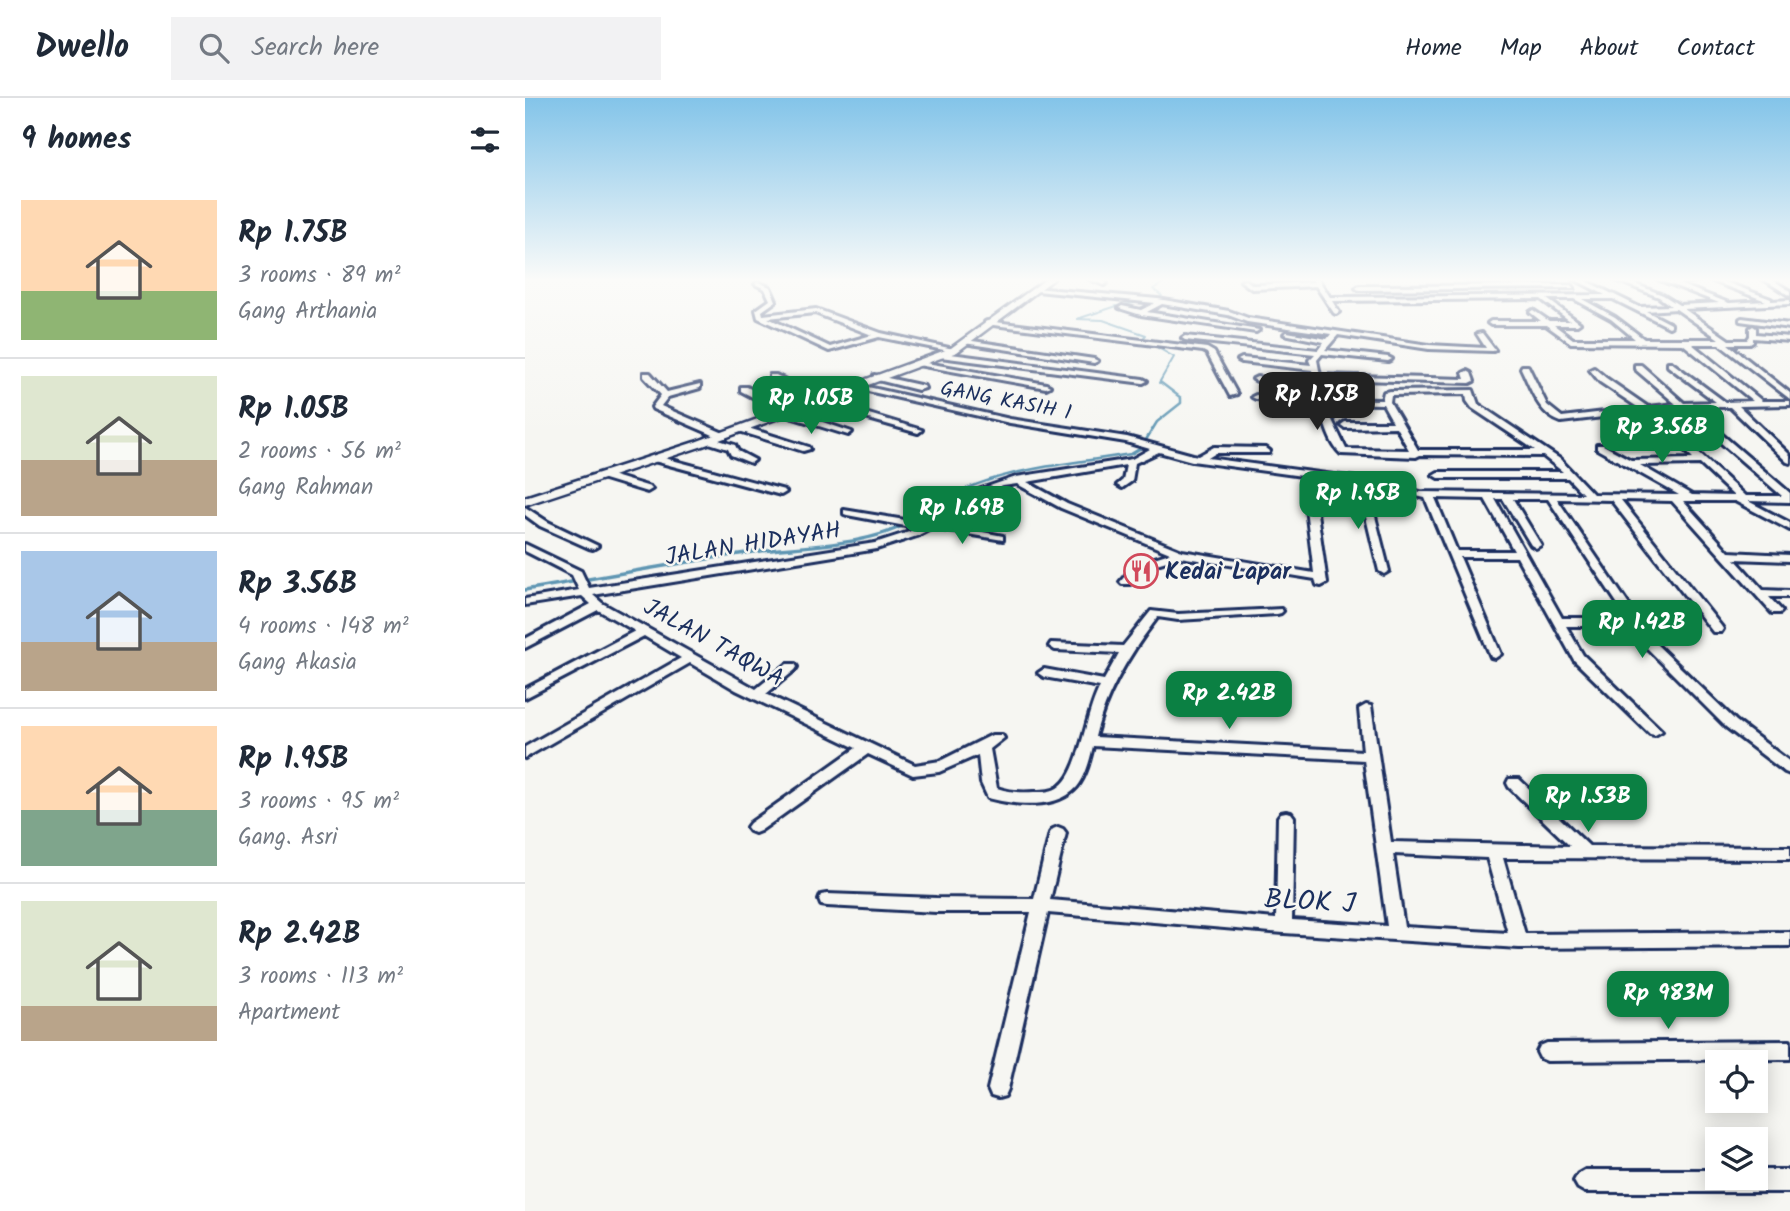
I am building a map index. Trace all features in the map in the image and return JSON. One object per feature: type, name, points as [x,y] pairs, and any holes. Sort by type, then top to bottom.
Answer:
[{"type":"street","points":[[790,331],[829,349],[879,334]]},
{"type":"street","points":[[871,331],[954,350]]},
{"type":"street","points":[[525,501],[723,436],[853,385],[943,355],[954,350],[978,331]]},
{"type":"street","points":[[1047,331],[1209,350],[1233,394]]},
{"type":"street","points":[[1211,341],[1221,331]]},
{"type":"street","points":[[1260,331],[1329,341]]},
{"type":"street","points":[[1322,331],[1429,346],[1491,350],[1479,334]]},
{"type":"street","points":[[1559,331],[1571,341],[1751,342],[1750,338]]},
{"type":"street","points":[[1629,331],[1643,342]]},
{"type":"street","points":[[1710,331],[1790,397]]},
{"type":"street","points":[[1753,331],[1753,336],[1790,339]]},
{"type":"street","points":[[1336,333],[1313,360],[1341,450],[1546,453]]},
{"type":"street","points":[[1607,334],[1616,342]]},
{"type":"street","points":[[1185,338],[1388,359]]},
{"type":"street","points":[[1684,341],[1759,402]]},
{"type":"street","points":[[965,342],[1094,360]]},
{"type":"street","points":[[943,355],[1143,381]]},
{"type":"street","points":[[1242,360],[1319,377]]},
{"type":"street","points":[[918,363],[1046,386]]},
{"type":"street","points":[[1671,364],[1726,403],[1790,460]]},
{"type":"street","points":[[1637,367],[1685,405],[1790,499]]},
{"type":"street","points":[[1525,368],[1545,406],[1557,419],[1685,405],[1790,403]]},
{"type":"street","points":[[1594,370],[1603,380],[1646,409],[1704,461],[1740,499],[1790,527]]},
{"type":"street","points":[[1257,379],[1319,377],[1470,381],[1467,373]]},
{"type":"street","points":[[646,375],[665,395]]},
{"type":"street","points":[[773,377],[817,400],[918,429]]},
{"type":"street","points":[[877,377],[921,388]]},
{"type":"street","points":[[1440,381],[1445,391]]},
{"type":"street","name":"GANG KASIH 1","points":[[853,385],[1010,421],[1156,447]]},
{"type":"street","points":[[697,386],[665,395],[662,401],[654,406],[723,436]]},
{"type":"street","points":[[744,389],[787,411],[848,432]]},
{"type":"street","points":[[1416,453],[1386,402],[1388,394],[1470,392],[1475,406],[1546,453],[1591,497]]},
{"type":"street","points":[[1255,397],[1325,403],[1386,402]]},
{"type":"street","points":[[1345,425],[1397,424]]},
{"type":"street","points":[[742,429],[806,449]]},
{"type":"street","points":[[1640,439],[1679,439]]},
{"type":"street","points":[[709,440],[733,447],[734,453],[751,460]]},
{"type":"street","points":[[1156,447],[1200,459],[1362,483],[1429,496],[1790,499]]},
{"type":"street","name":"JALAN HIDAYAH","points":[[583,584],[877,546],[975,494],[1016,480],[1131,462],[1156,447]]},
{"type":"street","points":[[1600,447],[1691,498]]},
{"type":"street","points":[[1200,459],[1214,450],[1266,451]]},
{"type":"street","points":[[657,458],[781,492]]},
{"type":"street","points":[[1623,461],[1704,461]]},
{"type":"street","points":[[1122,485],[1127,481],[1131,462]]},
{"type":"street","points":[[1438,475],[1570,475]]},
{"type":"street","points":[[604,476],[647,489]]},
{"type":"street","points":[[1016,480],[1076,511],[1180,554],[1320,581],[1307,476]]},
{"type":"street","points":[[1362,483],[1384,571]]},
{"type":"street","points":[[1429,496],[1495,654]]},
{"type":"street","points":[[1489,497],[1578,657],[1655,730]]},
{"type":"street","points":[[1507,497],[1537,545]]},
{"type":"street","points":[[1551,497],[1633,622],[1697,692],[1755,745],[1790,769]]},
{"type":"street","points":[[1614,498],[1717,629]]},
{"type":"street","points":[[1675,498],[1776,611]]},
{"type":"street","points":[[525,510],[544,524],[593,546]]},
{"type":"street","points":[[847,512],[999,538]]},
{"type":"street","name":"JALAN TAQWA","points":[[525,547],[583,584],[598,605],[757,695],[895,762],[923,771],[982,747],[997,738]]},
{"type":"street","points":[[1126,582],[1139,566],[1180,554]]},
{"type":"street","points":[[1454,554],[1521,554]]},
{"type":"street","points":[[1726,555],[1790,558]]},
{"type":"street","points":[[525,602],[583,584]]},
{"type":"street","points":[[1760,593],[1790,594]]},
{"type":"street","points":[[525,644],[598,605]]},
{"type":"street","points":[[982,747],[987,758],[986,783],[993,794],[1043,798],[1070,789],[1079,776],[1106,684],[1122,663],[1126,650],[1155,613],[1178,617],[1277,611]]},
{"type":"street","points":[[1559,622],[1633,622]]},
{"type":"street","points":[[525,694],[645,631]]},
{"type":"street","points":[[1055,646],[1126,650]]},
{"type":"street","points":[[525,753],[691,657]]},
{"type":"street","points":[[757,695],[791,667]]},
{"type":"street","points":[[1044,673],[1106,684]]},
{"type":"street","points":[[1366,709],[1368,756],[1386,848],[1396,932]]},
{"type":"street","points":[[1089,741],[1368,756]]},
{"type":"street","points":[[755,827],[866,748]]},
{"type":"street","points":[[1514,783],[1585,852]]},
{"type":"street","points":[[1284,926],[1286,817]]},
{"type":"street","points":[[998,1089],[1058,834]]},
{"type":"street","points":[[1386,848],[1493,852],[1790,853]]},
{"type":"street","points":[[1493,852],[1519,941]]},
{"type":"street","name":"BLOK J","points":[[827,900],[1040,906],[1284,926],[1519,941],[1790,939]]},
{"type":"street","points":[[1547,1052],[1790,1050]]},
{"type":"street","points":[[1585,1181],[1790,1181]]},
{"type":"waterway","points":[[1134,331],[1146,335],[1142,339],[1174,357],[1159,383]]},
{"type":"waterway","points":[[916,518],[940,502],[991,479],[1046,467],[1131,454],[1141,448],[1157,422],[1181,403],[1181,398],[1160,382]]},
{"type":"waterway","points":[[525,590],[724,556],[862,539],[883,534],[918,516]]},
{"type":"place","name":"Kedai Lapar","points":[[1141,571]]}]
